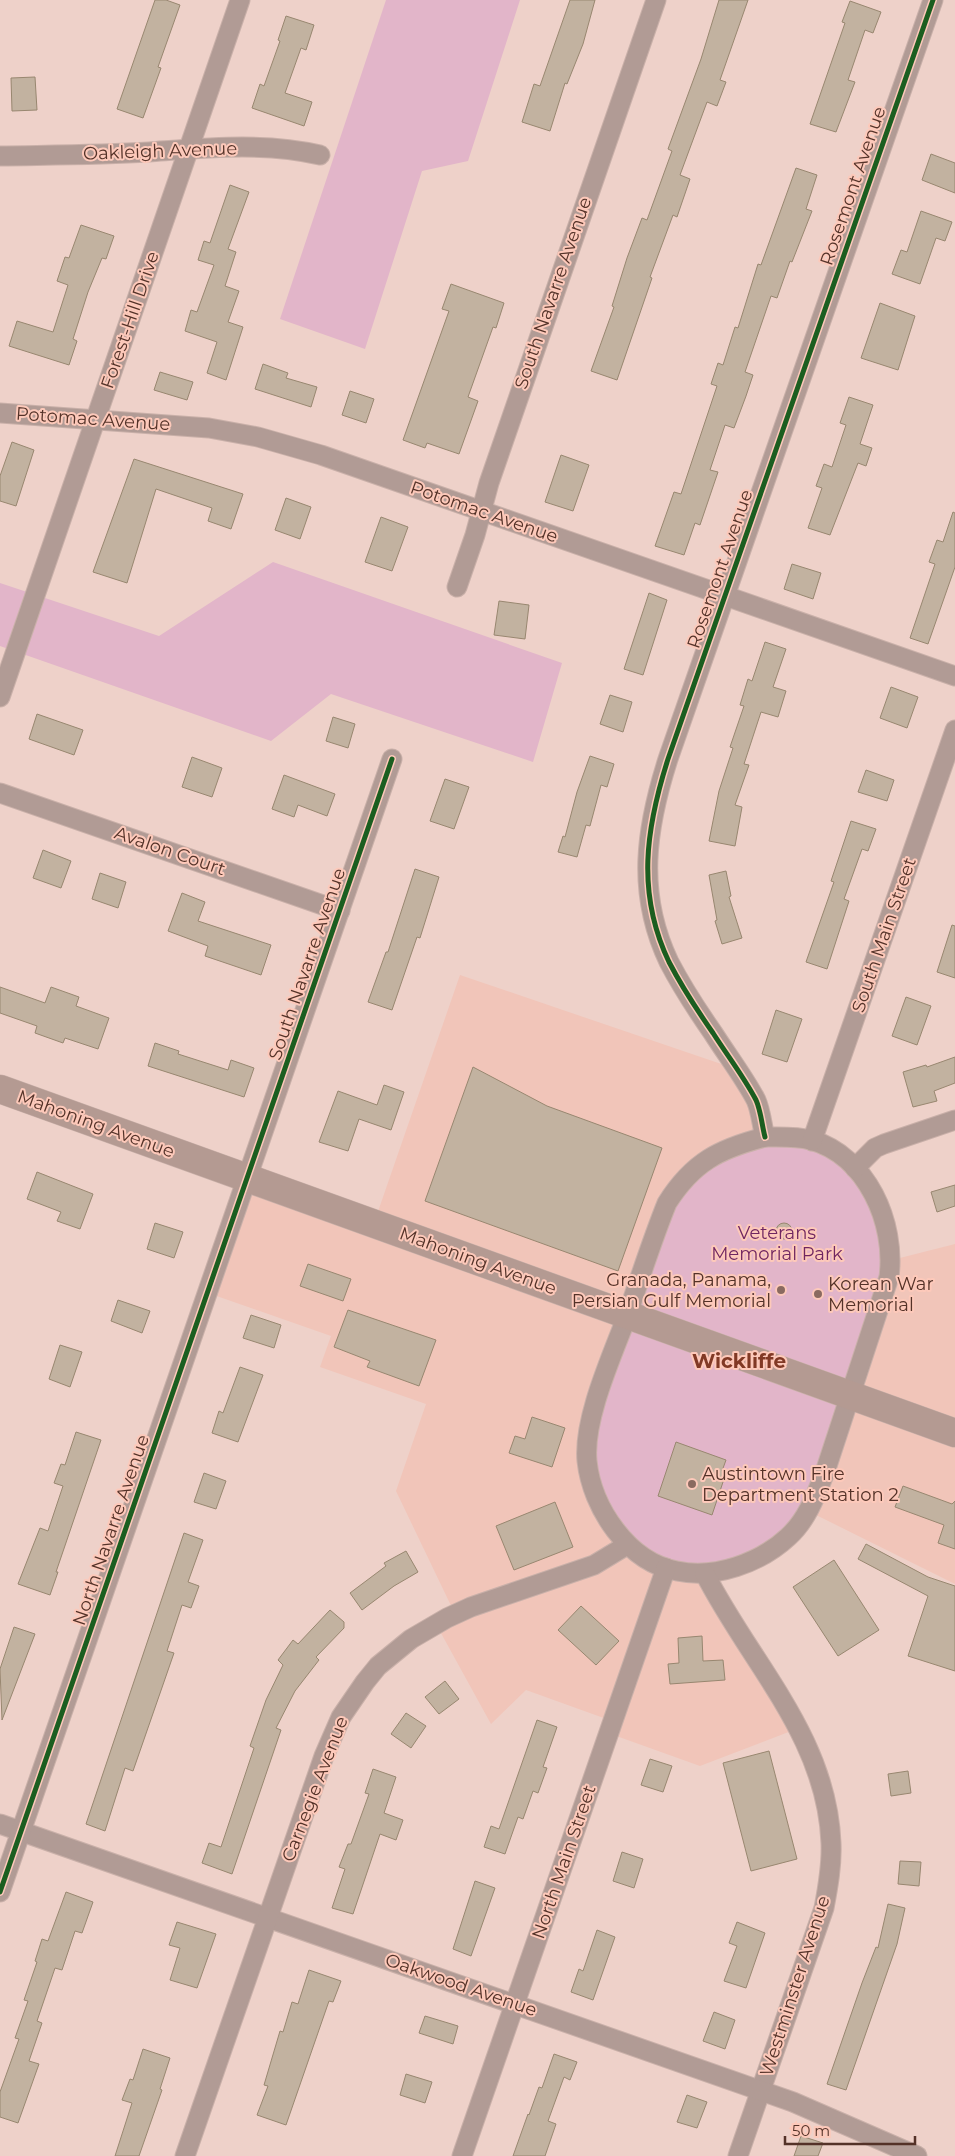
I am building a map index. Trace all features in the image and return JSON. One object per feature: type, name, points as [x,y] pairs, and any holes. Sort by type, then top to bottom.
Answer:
[{"type":"main road","name":"Mahoning Avenue","points":[[0,1089],[955,1432]]},
{"type":"street","name":"Forest-Hill Drive","points":[[0,696],[240,0]]},
{"type":"street","name":"South Navarre Avenue","points":[[457,587],[482,511],[489,483],[589,188],[656,0]]},
{"type":"street","name":"Rosemont Avenue","points":[[765,1137],[757,1101],[681,984],[668,960],[651,903],[647,871],[648,836],[654,803],[933,0]]},
{"type":"street","name":"Oakleigh Avenue","points":[[0,156],[150,152],[189,148],[288,148],[320,155]]},
{"type":"street","name":"Potomac Avenue","points":[[0,413],[210,428],[258,437],[482,511],[955,676]]},
{"type":"street","name":"South Main Street","points":[[812,1141],[955,730]]},
{"type":"street","name":"South Navarre Avenue","points":[[248,1178],[392,759]]},
{"type":"street","name":"Avalon Court","points":[[0,793],[340,911]]},
{"type":"street","points":[[855,1168],[875,1148],[955,1120]]},
{"type":"street","points":[[765,1137],[800,1138],[812,1141],[839,1154],[855,1168],[882,1214],[890,1237],[892,1260],[885,1296],[814,1500],[797,1527],[789,1537],[761,1557],[738,1566],[705,1574],[677,1571],[666,1568],[628,1545],[610,1522],[596,1498],[587,1462],[587,1441],[592,1417],[659,1222],[668,1203],[679,1185],[695,1167],[710,1157],[743,1143],[765,1137]]},
{"type":"street","name":"North Navarre Avenue","points":[[0,1892],[248,1178]]},
{"type":"street","name":"Carnegie Avenue","points":[[186,2156],[332,1736],[350,1703],[378,1666],[411,1638],[447,1618],[594,1565],[628,1545]]},
{"type":"street","name":"North Main Street","points":[[462,2156],[666,1568]]},
{"type":"street","name":"Westminster Avenue","points":[[705,1574],[724,1611],[805,1739],[822,1782],[829,1820],[831,1864],[824,1908],[738,2156]]},
{"type":"street","name":"Oakwood Avenue","points":[[0,1824],[793,2102],[917,2156]]},
{"type":"shaded area","points":[[460,975],[736,1069],[765,1137],[705,1574],[799,1728],[700,1766],[608,1733],[612,1721],[526,1690],[491,1724],[436,1624],[455,1614],[396,1491],[426,1404],[320,1367],[331,1336],[208,1293],[248,1178],[374,1223]]},
{"type":"shaded area","points":[[955,1244],[955,1584],[808,1511],[892,1260]]},
{"type":"green space","points":[[386,0],[520,0],[468,161],[422,171],[365,349],[280,319]]},
{"type":"green space","points":[[273,562],[562,663],[533,762],[331,694],[271,741],[0,646],[0,583],[159,636]]},
{"type":"green space","name":"Veterans Memorial Park","points":[[800,1138],[855,1168],[892,1260],[825,1472],[772,1551],[677,1571],[610,1522],[587,1461],[659,1222],[710,1157]]},
{"type":"building","points":[[155,0],[166,0],[180,5],[158,67],[161,68],[143,118],[117,109]]},
{"type":"building","points":[[570,0],[595,0],[583,44],[567,84],[565,83],[550,131],[522,122],[534,84],[540,86]]},
{"type":"building","points":[[719,0],[748,0],[720,80],[726,82],[717,106],[707,102],[680,175],[690,179],[677,217],[673,215],[650,277],[652,278],[617,380],[591,371],[614,307],[612,306],[627,258],[642,218],[647,220],[672,151],[668,149],[701,59]]},
{"type":"building","points":[[850,1],[881,12],[873,33],[865,30],[848,80],[855,82],[836,132],[810,124],[845,23],[842,22]]},
{"type":"building","points":[[286,16],[314,25],[306,50],[301,48],[285,93],[312,102],[304,126],[252,108],[260,84],[264,86],[280,41],[278,40]]},
{"type":"building","points":[[35,77],[37,110],[12,111],[11,78]]},
{"type":"building","points":[[931,154],[955,163],[955,193],[922,180]]},
{"type":"building","points":[[796,168],[817,175],[806,209],[812,211],[792,262],[790,261],[777,298],[771,296],[745,372],[753,375],[746,396],[734,428],[725,425],[710,470],[718,472],[700,525],[695,523],[684,555],[655,546],[674,492],[681,494],[717,386],[711,384],[718,363],[723,365],[735,327],[738,328],[758,264],[761,265]]},
{"type":"building","points":[[230,185],[249,192],[228,249],[236,252],[225,286],[239,291],[228,322],[243,327],[226,380],[207,373],[217,342],[185,331],[191,310],[197,312],[214,265],[198,260],[204,241],[210,243]]},
{"type":"building","points":[[921,211],[952,222],[945,241],[936,238],[920,284],[892,274],[901,250],[907,252]]},
{"type":"building","points":[[81,225],[114,236],[106,259],[102,258],[88,292],[73,339],[77,341],[69,365],[9,346],[17,321],[53,332],[68,285],[57,281],[65,257],[69,258]]},
{"type":"building","points":[[451,284],[504,303],[496,328],[493,327],[468,397],[478,401],[459,454],[427,443],[425,448],[403,440],[449,311],[442,309]]},
{"type":"building","points":[[880,303],[915,316],[898,370],[861,358]]},
{"type":"building","points":[[263,364],[288,373],[286,378],[317,387],[311,407],[255,389]]},
{"type":"building","points":[[160,372],[193,382],[187,400],[154,390]]},
{"type":"building","points":[[350,391],[374,399],[366,423],[342,415]]},
{"type":"building","points":[[849,397],[873,405],[860,444],[872,448],[866,466],[858,463],[830,535],[808,528],[822,488],[816,486],[824,464],[832,467],[846,425],[840,423]]},
{"type":"building","points":[[12,442],[34,450],[16,506],[0,501],[0,476]]},
{"type":"building","points":[[561,455],[589,465],[573,511],[545,502]]},
{"type":"building","points":[[134,459],[243,494],[231,529],[208,521],[212,508],[156,489],[127,583],[93,572]]},
{"type":"building","points":[[286,498],[311,507],[300,539],[275,530]]},
{"type":"building","points":[[953,512],[955,513],[955,567],[928,644],[910,638],[935,564],[929,562],[937,540],[943,542]]},
{"type":"building","points":[[381,517],[408,527],[392,571],[365,562]]},
{"type":"building","points":[[792,564],[821,573],[813,599],[784,589]]},
{"type":"building","points":[[649,593],[667,600],[643,675],[624,669]]},
{"type":"building","points":[[499,601],[529,605],[525,639],[494,635]]},
{"type":"building","points":[[765,642],[786,649],[773,687],[786,691],[778,717],[761,712],[744,764],[749,765],[735,805],[742,807],[735,846],[709,841],[719,791],[733,748],[730,747],[744,706],[740,705],[748,679],[752,681]]},
{"type":"building","points":[[891,687],[918,697],[907,728],[880,718]]},
{"type":"building","points":[[610,695],[632,702],[623,732],[600,724]]},
{"type":"building","points":[[37,714],[83,730],[74,755],[29,739]]},
{"type":"building","points":[[333,717],[355,724],[348,748],[326,741]]},
{"type":"building","points":[[590,756],[614,764],[607,787],[601,785],[590,826],[586,825],[577,857],[558,852],[563,836],[565,837],[577,792]]},
{"type":"building","points":[[192,757],[222,768],[212,797],[182,787]]},
{"type":"building","points":[[866,770],[894,780],[887,801],[858,792]]},
{"type":"building","points":[[284,775],[335,794],[327,816],[298,805],[294,817],[272,809]]},
{"type":"building","points":[[445,779],[469,787],[454,829],[430,821]]},
{"type":"building","points":[[851,821],[876,829],[868,851],[862,849],[844,899],[849,901],[827,969],[806,962],[834,882],[831,881]]},
{"type":"building","points":[[43,850],[71,861],[61,888],[33,878]]},
{"type":"building","points":[[415,869],[439,877],[420,938],[417,937],[392,1010],[368,1002],[386,952],[388,952]]},
{"type":"building","points":[[726,871],[731,896],[729,897],[742,938],[722,944],[715,921],[717,920],[709,875]]},
{"type":"building","points":[[100,873],[126,882],[118,908],[92,899]]},
{"type":"building","points":[[182,893],[205,902],[198,921],[271,945],[261,975],[205,956],[208,946],[168,931]]},
{"type":"building","points":[[952,925],[955,926],[955,978],[937,972]]},
{"type":"building","points":[[0,987],[45,1003],[51,987],[79,997],[76,1006],[109,1018],[98,1049],[65,1038],[63,1043],[35,1033],[37,1026],[0,1013]]},
{"type":"building","points":[[906,997],[931,1006],[917,1045],[892,1036]]},
{"type":"building","points":[[776,1010],[802,1019],[787,1062],[762,1054]]},
{"type":"building","points":[[155,1043],[179,1051],[178,1054],[228,1070],[231,1060],[254,1068],[244,1097],[148,1066]]},
{"type":"building","points":[[955,1057],[955,1083],[934,1091],[937,1101],[913,1107],[903,1072],[926,1065],[927,1067]]},
{"type":"building","points":[[473,1067],[547,1106],[662,1148],[618,1271],[425,1201]]},
{"type":"building","points":[[384,1085],[404,1092],[391,1130],[359,1119],[348,1151],[319,1142],[338,1091],[377,1105]]},
{"type":"building","points":[[37,1172],[93,1194],[80,1229],[57,1221],[61,1212],[27,1199]]},
{"type":"building","points":[[955,1185],[955,1206],[937,1212],[931,1192]]},
{"type":"building","points":[[155,1223],[183,1232],[174,1258],[147,1249]]},
{"type":"building","points":[[784,1223],[792,1231],[784,1239],[776,1231]]},
{"type":"building","points":[[308,1264],[351,1279],[343,1301],[300,1286]]},
{"type":"building","points":[[118,1300],[150,1311],[142,1333],[111,1321]]},
{"type":"building","points":[[348,1310],[436,1340],[419,1386],[367,1367],[370,1361],[334,1347]]},
{"type":"building","points":[[251,1315],[281,1325],[274,1348],[243,1338]]},
{"type":"building","points":[[60,1345],[82,1352],[70,1387],[49,1379]]},
{"type":"building","points":[[240,1367],[263,1375],[238,1442],[212,1433],[219,1411],[223,1413]]},
{"type":"building","points":[[532,1417],[565,1428],[552,1467],[509,1453],[515,1436],[525,1439]]},
{"type":"building","points":[[76,1432],[101,1440],[50,1595],[18,1584],[40,1528],[48,1531],[63,1486],[54,1483],[61,1464],[65,1465]]},
{"type":"building","name":"Austintown Fire Department Station 2","points":[[676,1442],[726,1460],[722,1471],[726,1473],[712,1515],[658,1496]]},
{"type":"building","points":[[204,1473],[226,1481],[216,1509],[194,1502]]},
{"type":"building","points":[[903,1486],[952,1504],[955,1501],[955,1549],[938,1543],[944,1525],[895,1507]]},
{"type":"building","points":[[555,1502],[573,1547],[514,1570],[496,1526]]},
{"type":"building","points":[[184,1533],[203,1540],[188,1582],[199,1586],[191,1608],[182,1605],[167,1651],[174,1653],[133,1771],[125,1768],[105,1831],[86,1824]]},
{"type":"building","points":[[866,1544],[928,1577],[955,1586],[955,1671],[908,1656],[928,1596],[858,1559]]},
{"type":"building","points":[[406,1551],[418,1572],[394,1586],[362,1610],[350,1593],[386,1566],[384,1563]]},
{"type":"building","points":[[834,1560],[879,1630],[838,1656],[793,1587]]},
{"type":"building","points":[[581,1606],[619,1641],[596,1665],[558,1630]]},
{"type":"building","points":[[330,1610],[344,1622],[344,1628],[316,1657],[319,1660],[295,1691],[276,1728],[281,1730],[232,1874],[202,1863],[209,1843],[221,1847],[254,1748],[250,1746],[266,1700],[283,1665],[278,1660],[293,1640],[298,1644]]},
{"type":"building","points":[[14,1627],[35,1634],[2,1720],[0,1669]]},
{"type":"building","points":[[702,1636],[703,1661],[723,1660],[725,1680],[670,1684],[668,1664],[679,1663],[678,1638]]},
{"type":"building","points":[[445,1681],[459,1699],[439,1714],[425,1697]]},
{"type":"building","points":[[406,1713],[426,1726],[411,1748],[391,1734]]},
{"type":"building","points":[[537,1720],[557,1727],[543,1767],[547,1768],[538,1793],[533,1791],[523,1819],[518,1817],[505,1854],[484,1847],[491,1826],[499,1829]]},
{"type":"building","points":[[769,1751],[797,1859],[751,1871],[723,1763]]},
{"type":"building","points":[[650,1759],[672,1766],[663,1792],[641,1785]]},
{"type":"building","points":[[373,1769],[396,1777],[384,1813],[403,1820],[396,1840],[380,1834],[353,1914],[332,1908],[345,1869],[339,1867],[348,1844],[351,1844],[369,1794],[365,1793]]},
{"type":"building","points":[[908,1771],[911,1793],[891,1796],[888,1774]]},
{"type":"building","points":[[622,1852],[643,1859],[634,1888],[613,1881]]},
{"type":"building","points":[[900,1861],[921,1862],[919,1886],[898,1884]]},
{"type":"building","points":[[475,1881],[495,1888],[471,1956],[453,1949]]},
{"type":"building","points":[[66,1892],[93,1902],[82,1933],[75,1931],[62,1970],[55,1968],[37,2021],[42,2023],[29,2061],[39,2064],[18,2123],[0,2117],[0,2092],[19,2039],[15,2038],[28,2001],[24,2000],[37,1962],[35,1961],[42,1939],[48,1941]]},
{"type":"building","points":[[888,1904],[905,1908],[897,1944],[846,2090],[827,2084],[862,1983],[876,1947],[878,1948]]},
{"type":"building","points":[[177,1922],[216,1934],[197,1988],[170,1980],[180,1948],[169,1945]]},
{"type":"building","points":[[737,1922],[765,1933],[746,1988],[724,1981],[737,1946],[729,1943]]},
{"type":"building","points":[[597,1930],[615,1937],[593,2000],[571,1992],[579,1969],[583,1971]]},
{"type":"building","points":[[309,1970],[341,1981],[333,2002],[329,2001],[286,2125],[257,2115],[268,2086],[264,2085],[280,2031],[283,2032],[292,2002],[298,2004]]},
{"type":"building","points":[[714,2012],[735,2020],[725,2049],[703,2041]]},
{"type":"building","points":[[425,2016],[458,2026],[453,2044],[419,2033]]},
{"type":"building","points":[[143,2049],[170,2058],[160,2089],[162,2090],[139,2156],[115,2156],[132,2103],[122,2100],[130,2079],[133,2080]]},
{"type":"building","points":[[554,2054],[577,2062],[570,2080],[564,2077],[548,2121],[556,2124],[545,2156],[513,2156],[528,2114],[539,2087],[542,2088]]},
{"type":"building","points":[[406,2074],[432,2082],[425,2103],[400,2095]]},
{"type":"building","points":[[687,2095],[707,2102],[697,2128],[677,2122]]},
{"type":"building","points":[[801,2136],[823,2143],[818,2156],[794,2156]]},
{"type":"cycle path","points":[[765,1137],[756,1100],[741,1074],[684,989],[669,962],[659,936],[648,886],[650,835],[654,810],[668,759],[933,0]]},
{"type":"cycle path","points":[[0,1892],[392,759]]},
{"type":"place","name":"Granada, Panama, Persian Gulf Memorial","points":[[781,1290]]},
{"type":"place","name":"Korean War Memorial","points":[[818,1294]]},
{"type":"place","name":"Austintown Fire Department Station 2","points":[[692,1484]]},
{"type":"district","name":"Wickliffe","points":[[739,1361]]}]
